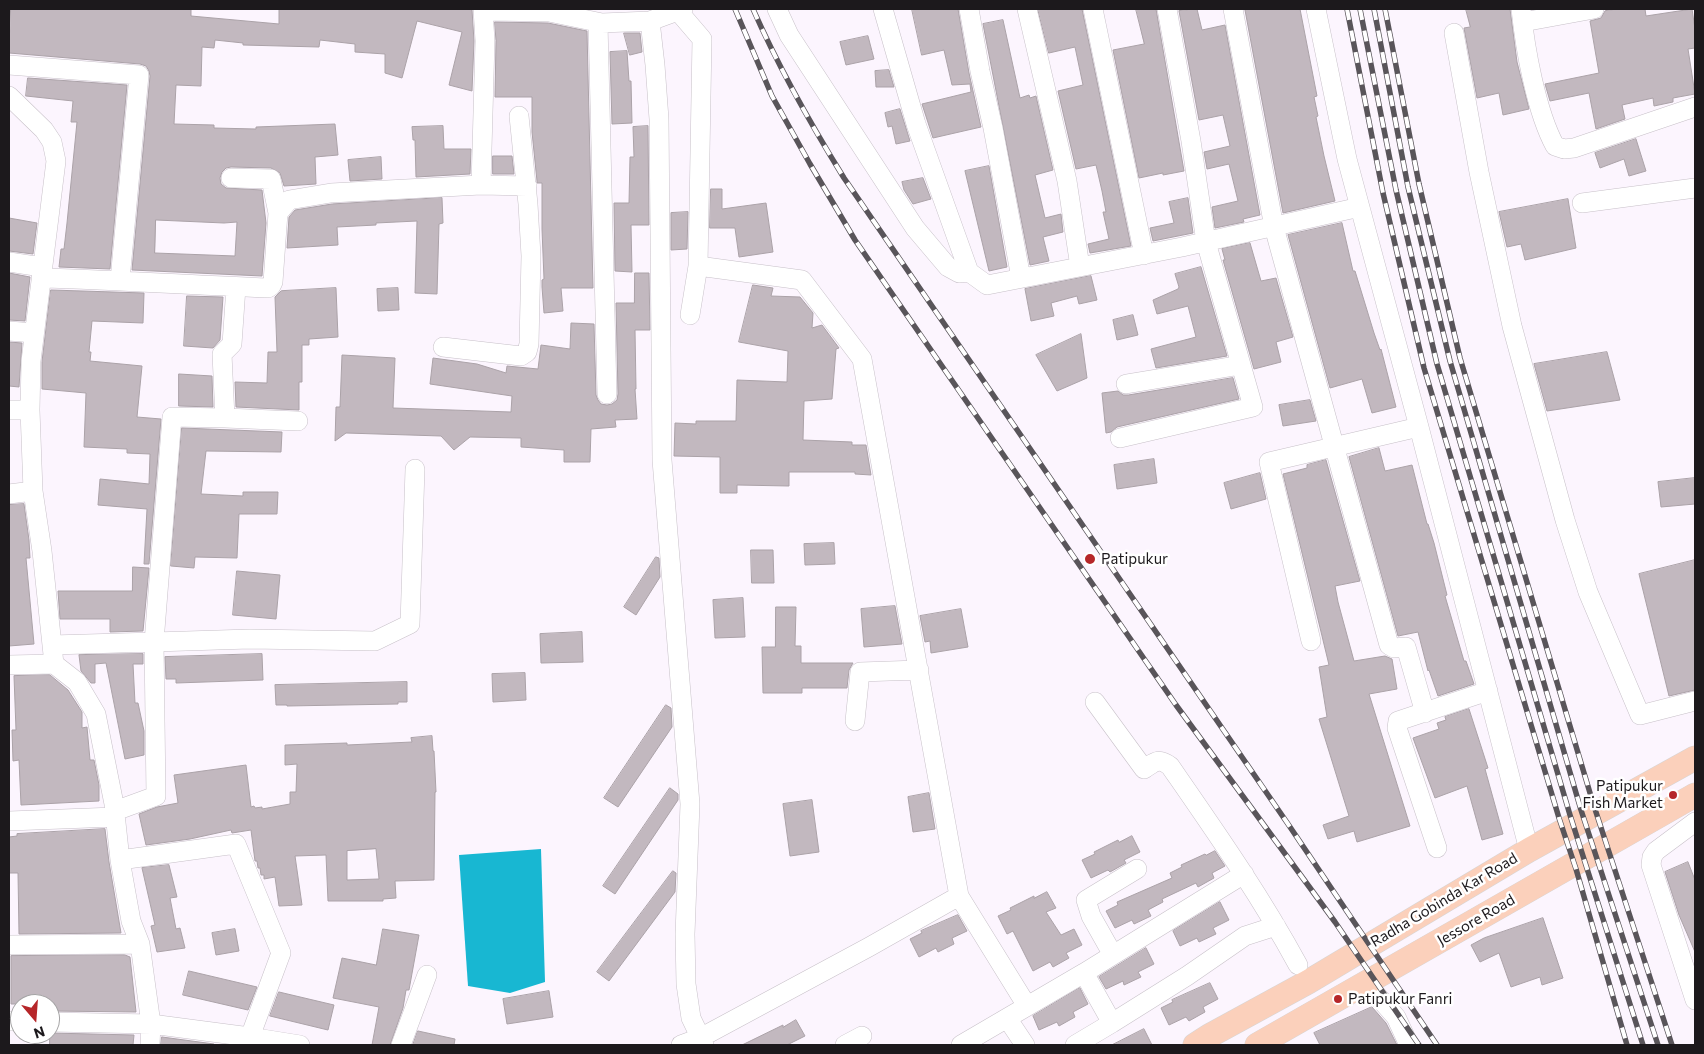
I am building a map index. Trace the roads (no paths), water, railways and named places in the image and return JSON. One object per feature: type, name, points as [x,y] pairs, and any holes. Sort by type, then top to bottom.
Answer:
[{"type":"main road","name":"Radha Gobinda Kar Road","points":[[1195,1045],[1208,1036],[1308,982],[1529,850],[1695,758]]},
{"type":"main road","name":"Jessore Road","points":[[1257,1045],[1695,795]]},
{"type":"street","points":[[481,185],[485,40],[484,9],[548,10],[598,23],[681,10],[702,39],[698,266],[690,314]]},
{"type":"street","points":[[777,9],[789,35],[915,228],[948,267],[959,273],[969,272]]},
{"type":"street","points":[[883,9],[916,124],[969,272],[987,284],[1206,242],[1360,207]]},
{"type":"street","points":[[969,9],[1021,278]]},
{"type":"street","points":[[1027,9],[1067,180],[1080,267]]},
{"type":"street","points":[[1093,9],[1144,254]]},
{"type":"street","points":[[1120,438],[1253,407],[1206,242],[1191,142],[1167,9]]},
{"type":"street","points":[[1233,9],[1274,227],[1389,645],[1394,648],[1406,647],[1425,713]]},
{"type":"street","points":[[1316,9],[1347,159],[1420,427],[1529,850]]},
{"type":"street","points":[[1594,9],[1522,16],[1534,84],[1548,134],[1554,146],[1574,148],[1695,107]]},
{"type":"street","points":[[643,17],[656,65],[659,119],[662,460],[690,804],[686,984],[691,1018],[702,1042]]},
{"type":"street","points":[[598,23],[607,394]]},
{"type":"street","points":[[1454,33],[1479,172],[1512,326],[1565,520],[1588,592],[1640,716],[1695,701]]},
{"type":"street","points":[[9,65],[139,75],[120,280]]},
{"type":"street","points":[[9,96],[44,130],[52,142],[56,162],[31,361],[30,410],[33,491],[42,551],[54,664]]},
{"type":"street","points":[[443,347],[521,356],[527,352],[529,344],[531,256],[518,116]]},
{"type":"street","points":[[9,262],[42,273],[188,285],[268,288],[274,282],[278,214],[271,179],[230,178]]},
{"type":"street","points":[[278,214],[288,200],[331,193],[481,185],[526,186]]},
{"type":"street","points":[[1582,203],[1695,188]]},
{"type":"street","points":[[698,266],[802,280],[862,359],[959,896],[1027,1006]]},
{"type":"street","points":[[225,418],[222,354],[232,344],[236,287]]},
{"type":"street","points":[[9,331],[34,333]]},
{"type":"street","points":[[1126,384],[1241,365]]},
{"type":"street","points":[[9,410],[30,410]]},
{"type":"street","points":[[9,821],[115,814],[156,796],[154,642],[172,417],[298,421]]},
{"type":"street","points":[[1311,641],[1269,462],[1420,427]]},
{"type":"street","points":[[52,645],[250,639],[375,641],[410,624],[415,469]]},
{"type":"street","points":[[9,494],[33,491]]},
{"type":"street","points":[[9,665],[54,664],[77,682],[96,714],[106,756],[120,860],[132,921],[140,944],[151,1024],[150,1045]]},
{"type":"street","points":[[855,721],[860,672],[919,670]]},
{"type":"street","points":[[1437,848],[1398,728],[1398,721],[1488,691]]},
{"type":"street","points":[[1095,702],[1144,770],[1158,760],[1170,766],[1226,845],[1298,965]]},
{"type":"street","points":[[1695,822],[1656,851],[1652,857],[1651,865],[1695,1000]]},
{"type":"street","points":[[120,860],[236,844],[281,952],[250,1037]]},
{"type":"street","points":[[1113,955],[1091,916],[1086,900],[1137,869]]},
{"type":"street","points":[[961,1045],[1084,973],[1244,874]]},
{"type":"street","points":[[681,1045],[702,1042],[959,896]]},
{"type":"street","points":[[1076,1045],[1187,976],[1246,936],[1276,926]]},
{"type":"street","points":[[9,945],[140,944]]},
{"type":"street","points":[[1084,973],[1112,1022]]},
{"type":"street","points":[[401,1045],[427,975]]},
{"type":"street","points":[[1366,983],[1396,1017],[1409,1045]]},
{"type":"street","points":[[1007,1018],[1025,1045]]},
{"type":"street","points":[[60,1022],[151,1024],[300,1045]]},
{"type":"street","points":[[845,1045],[862,1036]]},
{"type":"water","points":[[541,849],[545,982],[510,993],[468,986],[459,855]]},
{"type":"railway","points":[[735,9],[772,96],[855,240],[1176,705],[1335,922],[1419,1045]]},
{"type":"railway","points":[[753,9],[773,53],[844,178],[1288,824],[1437,1045]]},
{"type":"railway","points":[[1347,9],[1383,193],[1424,368],[1576,869],[1627,1045]]},
{"type":"railway","points":[[1360,9],[1396,190],[1437,364],[1570,815],[1643,1045]]},
{"type":"railway","points":[[1374,9],[1408,187],[1450,361],[1581,810],[1658,1045]]},
{"type":"railway","points":[[1385,9],[1419,184],[1460,358],[1593,803],[1672,1045]]},
{"type":"place","name":"Patipukur","points":[[1090,559]]},
{"type":"place","name":"Patipukur Fish Market","points":[[1673,795]]},
{"type":"place","name":"Patipukur Fanri","points":[[1338,999]]}]
